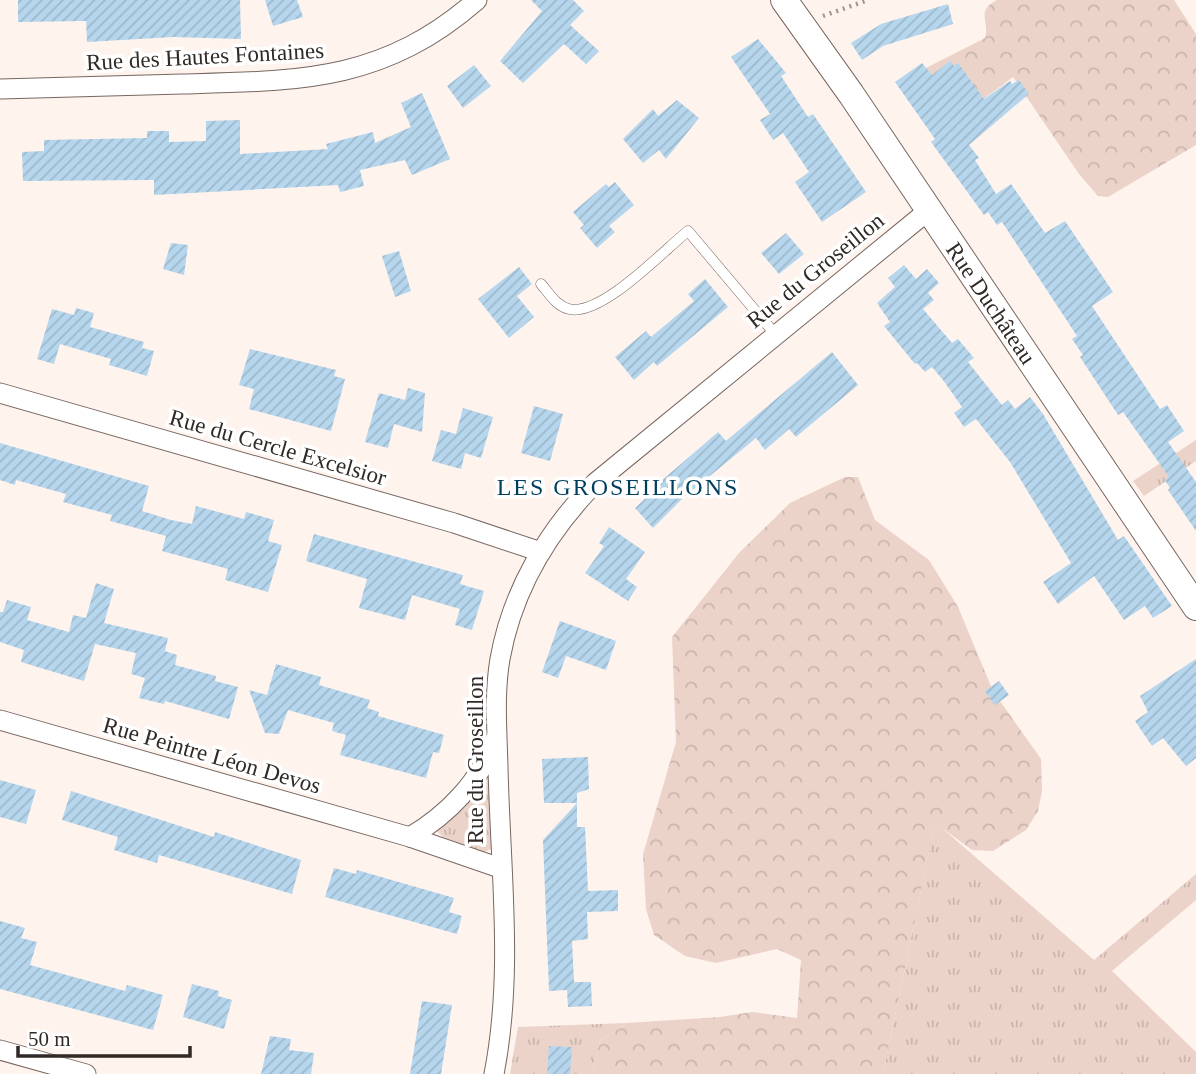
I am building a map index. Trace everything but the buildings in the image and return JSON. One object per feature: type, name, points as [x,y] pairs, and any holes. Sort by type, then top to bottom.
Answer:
[{"type":"street","name":"Rue des Hautes Fontaines","points":[[0,89],[280,81],[328,76],[390,57],[445,27],[477,0]]},
{"type":"street","name":"Rue Duchâteau","points":[[784,0],[1196,607]]},
{"type":"street","name":"Rue du Groseillon","points":[[494,1074],[500,1041],[505,914],[500,868],[497,692],[507,630],[521,590],[541,552],[572,507],[595,483],[929,210]]},
{"type":"street","name":"Rue du Cercle Excelsior","points":[[0,393],[454,523],[541,552]]},
{"type":"street","name":"Rue Peintre Léon Devos","points":[[0,720],[410,836],[500,868]]},
{"type":"street","points":[[410,836],[440,817],[481,771],[497,734]]},
{"type":"street","points":[[0,1050],[86,1074]]},
{"type":"lane","points":[[541,284],[557,303],[569,309],[594,306],[688,231],[775,334]]},
{"type":"path","points":[[805,29],[828,13],[868,0]]},
{"type":"green space","points":[[997,0],[1174,0],[1196,34],[1196,145],[1108,197],[1098,196],[1079,174],[1013,77],[954,121],[924,69],[985,38],[985,12],[990,4]]},
{"type":"green space","points":[[1196,440],[1196,461],[1144,496],[1133,481]]},
{"type":"green space","points":[[845,477],[858,477],[875,520],[929,560],[958,607],[993,691],[1041,759],[1042,791],[1038,811],[1026,830],[993,851],[972,850],[935,823],[883,1074],[592,1074],[600,1041],[627,1023],[720,1017],[752,1012],[797,1018],[801,960],[777,949],[716,963],[685,956],[654,935],[646,909],[643,854],[676,742],[672,637],[739,553],[790,503]]},
{"type":"green space","points":[[484,775],[491,778],[493,848],[484,852],[443,837],[437,831],[437,825]]},
{"type":"green space","points":[[935,822],[1094,960],[1196,874],[1196,900],[1112,971],[1196,1052],[1196,1074],[883,1074]]},
{"type":"green space","points":[[627,1023],[600,1041],[592,1074],[510,1074],[518,1027]]},
{"type":"district","name":"LES GROSEILLONS","points":[[618,487]]}]
